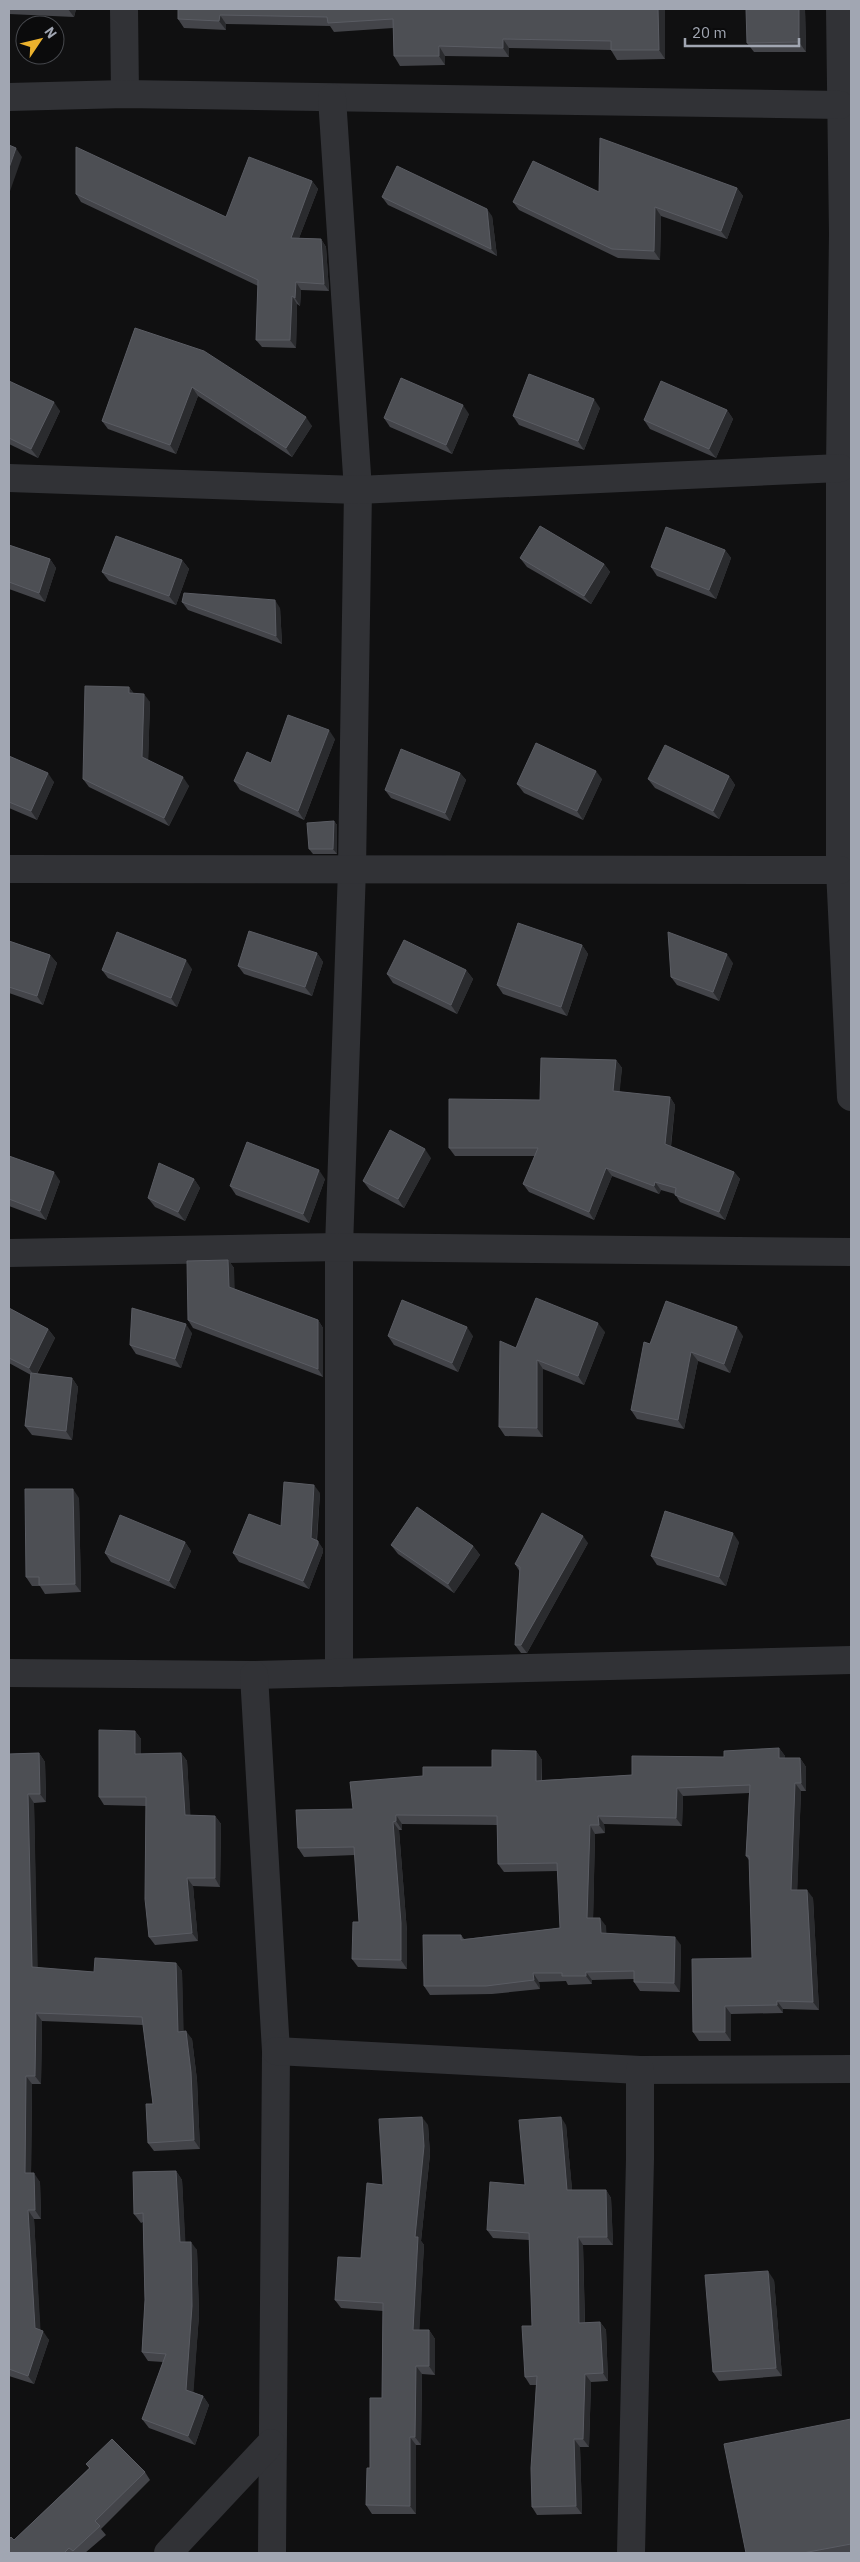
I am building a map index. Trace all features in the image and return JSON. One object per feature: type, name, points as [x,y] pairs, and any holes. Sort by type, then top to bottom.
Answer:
[{"type":"street","points":[[124,9],[125,94]]},
{"type":"street","points":[[840,9],[840,105],[847,234],[840,468],[840,870],[851,1097]]},
{"type":"street","points":[[9,97],[125,94],[840,105]]},
{"type":"street","points":[[332,98],[358,490],[352,869],[339,1247],[339,1673]]},
{"type":"street","points":[[9,478],[358,490],[840,468]]},
{"type":"street","points":[[9,869],[840,870]]},
{"type":"street","points":[[9,1253],[339,1247],[851,1252]]},
{"type":"street","points":[[9,1673],[254,1675],[851,1660]]},
{"type":"street","points":[[254,1675],[276,2051],[271,2443],[272,2553]]},
{"type":"street","points":[[276,2051],[640,2070],[851,2069]]},
{"type":"street","points":[[631,2553],[640,2159],[640,2070]]},
{"type":"street","points":[[168,2553],[271,2443]]},
{"type":"building","points":[[178,9],[658,9],[659,50],[611,50],[611,41],[503,39],[503,48],[439,46],[439,56],[394,56],[393,19],[328,23],[327,17],[220,15],[219,21],[178,19]]},
{"type":"building","points":[[746,9],[799,9],[799,42],[747,43]]},
{"type":"building","points":[[600,138],[737,188],[721,231],[655,207],[654,251],[612,249],[513,202],[533,161],[599,192]]},
{"type":"building","points":[[9,145],[16,148],[9,168]]},
{"type":"building","points":[[76,147],[226,217],[249,157],[312,181],[291,238],[321,239],[324,284],[296,282],[295,298],[292,296],[290,340],[256,340],[258,280],[76,194]]},
{"type":"building","points":[[397,166],[487,209],[491,249],[382,197]]},
{"type":"building","points":[[135,328],[204,351],[306,417],[286,448],[192,387],[170,445],[102,421]]},
{"type":"building","points":[[529,374],[594,399],[578,441],[513,416]]},
{"type":"building","points":[[401,378],[463,405],[446,445],[384,418]]},
{"type":"building","points":[[9,381],[54,402],[31,449],[9,438]]},
{"type":"building","points":[[661,381],[727,410],[709,449],[644,420]]},
{"type":"building","points":[[540,526],[604,564],[584,596],[520,558]]},
{"type":"building","points":[[666,527],[725,550],[709,590],[651,567]]},
{"type":"building","points":[[116,536],[182,560],[169,596],[102,572]]},
{"type":"building","points":[[9,545],[50,559],[39,593],[9,582]]},
{"type":"building","points":[[184,593],[275,600],[276,636],[182,602]]},
{"type":"building","points":[[85,686],[129,687],[129,693],[144,694],[142,757],[183,777],[164,818],[83,779]]},
{"type":"building","points":[[288,715],[329,730],[298,811],[234,781],[247,752],[271,763]]},
{"type":"building","points":[[536,743],[596,771],[577,811],[517,784]]},
{"type":"building","points":[[665,745],[729,776],[713,811],[648,779]]},
{"type":"building","points":[[401,749],[460,773],[445,813],[385,790]]},
{"type":"building","points":[[9,756],[48,773],[31,811],[9,802]]},
{"type":"building","points":[[334,821],[333,849],[309,849],[307,823]]},
{"type":"building","points":[[518,923],[582,945],[561,1007],[497,985]]},
{"type":"building","points":[[249,931],[317,953],[305,987],[238,966]]},
{"type":"building","points":[[117,932],[186,960],[171,998],[102,970]]},
{"type":"building","points":[[668,932],[727,954],[713,992],[671,977]]},
{"type":"building","points":[[404,940],[466,970],[451,1005],[387,974]]},
{"type":"building","points":[[9,941],[50,955],[37,996],[9,987]]},
{"type":"building","points":[[541,1058],[616,1060],[613,1091],[670,1097],[665,1144],[734,1172],[719,1212],[675,1195],[676,1188],[655,1182],[654,1186],[606,1168],[589,1212],[523,1184],[538,1148],[449,1148],[449,1099],[540,1100]]},
{"type":"building","points":[[390,1130],[425,1149],[398,1199],[363,1181]]},
{"type":"building","points":[[247,1142],[319,1170],[303,1214],[230,1186]]},
{"type":"building","points":[[9,1156],[54,1172],[40,1211],[9,1199]]},
{"type":"building","points":[[159,1163],[194,1179],[178,1212],[148,1198]]},
{"type":"building","points":[[228,1260],[229,1287],[318,1320],[318,1369],[188,1320],[187,1261]]},
{"type":"building","points":[[536,1298],[598,1323],[578,1376],[537,1360],[537,1428],[499,1427],[500,1341],[516,1348]]},
{"type":"building","points":[[402,1300],[467,1327],[452,1363],[388,1336]]},
{"type":"building","points":[[666,1301],[737,1327],[724,1364],[691,1352],[678,1420],[631,1410],[644,1342],[650,1344]]},
{"type":"building","points":[[9,1308],[48,1329],[29,1368],[9,1358]]},
{"type":"building","points":[[132,1308],[186,1324],[175,1359],[130,1345]]},
{"type":"building","points":[[31,1373],[72,1378],[66,1431],[25,1426]]},
{"type":"building","points":[[284,1482],[314,1485],[311,1538],[318,1541],[318,1544],[303,1581],[233,1553],[249,1514],[281,1526]]},
{"type":"building","points":[[25,1489],[73,1489],[75,1584],[39,1585],[39,1577],[26,1577]]},
{"type":"building","points":[[417,1507],[473,1546],[448,1584],[391,1545]]},
{"type":"building","points":[[665,1511],[733,1533],[719,1577],[651,1556]]},
{"type":"building","points":[[542,1513],[583,1536],[521,1645],[515,1645],[520,1567],[515,1564]]},
{"type":"building","points":[[120,1515],[185,1542],[169,1581],[105,1553]]},
{"type":"building","points":[[99,1730],[135,1731],[135,1754],[181,1753],[185,1815],[215,1816],[215,1878],[187,1878],[192,1933],[149,1937],[145,1899],[146,1797],[99,1797]]},
{"type":"building","points":[[779,1748],[779,1758],[800,1758],[801,1783],[795,1783],[791,1890],[807,1890],[813,2002],[777,2001],[777,2005],[725,2006],[725,2032],[693,2032],[692,1959],[752,1958],[749,1856],[746,1856],[750,1785],[677,1788],[676,1818],[598,1816],[599,1825],[590,1825],[587,1918],[600,1918],[601,1933],[675,1937],[674,1983],[634,1982],[634,1971],[586,1972],[586,1976],[562,1976],[562,1973],[533,1973],[534,1980],[486,1986],[424,1986],[423,1935],[461,1935],[461,1940],[560,1928],[557,1863],[498,1864],[497,1816],[396,1815],[396,1821],[393,1822],[401,1923],[401,1960],[352,1959],[353,1922],[359,1922],[354,1847],[298,1848],[296,1810],[353,1809],[350,1782],[423,1776],[423,1767],[492,1767],[492,1750],[536,1751],[536,1781],[632,1775],[632,1756],[724,1757],[724,1751]]},
{"type":"building","points":[[39,1753],[40,1794],[28,1794],[32,1967],[94,1972],[95,1958],[176,1963],[178,2032],[186,2031],[191,2072],[194,2140],[148,2143],[146,2104],[153,2104],[142,2017],[36,2013],[35,2076],[26,2076],[25,2173],[34,2173],[35,2210],[28,2210],[35,2328],[43,2331],[28,2376],[9,2369],[9,1754]]},
{"type":"building","points":[[422,2117],[424,2146],[415,2237],[418,2237],[413,2330],[429,2330],[429,2366],[416,2366],[415,2437],[410,2437],[410,2506],[366,2505],[367,2468],[370,2468],[370,2398],[382,2398],[383,2303],[335,2300],[338,2257],[361,2258],[367,2183],[383,2185],[379,2119]]},
{"type":"building","points":[[561,2117],[567,2190],[606,2190],[607,2237],[578,2237],[579,2323],[600,2322],[603,2373],[585,2374],[583,2439],[574,2439],[576,2506],[532,2507],[531,2468],[537,2376],[525,2377],[522,2326],[532,2326],[529,2233],[487,2230],[490,2182],[525,2185],[519,2120]]},
{"type":"building","points":[[176,2171],[180,2242],[191,2242],[192,2306],[186,2390],[203,2396],[188,2436],[142,2419],[166,2354],[142,2352],[145,2300],[143,2213],[134,2214],[133,2172]]},
{"type":"building","points":[[768,2271],[776,2368],[713,2372],[705,2275]]},
{"type":"building","points":[[851,2419],[851,2544],[803,2553],[746,2553],[724,2444]]},
{"type":"building","points":[[112,2439],[145,2472],[95,2521],[100,2526],[73,2551],[69,2548],[64,2553],[9,2553],[9,2539],[11,2537],[14,2540],[90,2468],[86,2464]]}]
